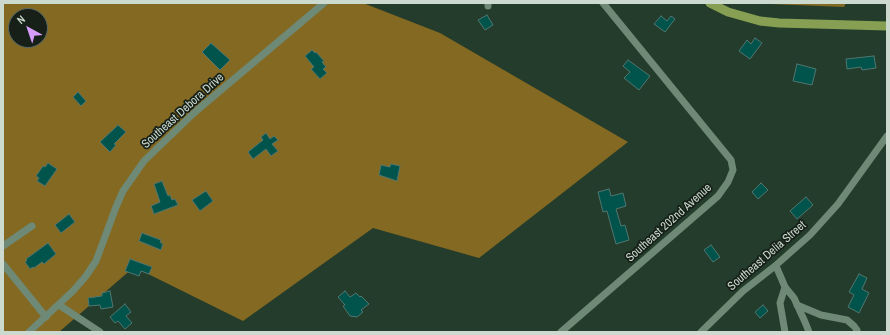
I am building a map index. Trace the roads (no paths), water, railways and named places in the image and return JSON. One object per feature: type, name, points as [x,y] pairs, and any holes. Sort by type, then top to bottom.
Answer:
[{"type":"main road","points":[[710,3],[728,12],[760,21],[779,23],[887,26]]},
{"type":"street","name":"Southeast Debora Drive","points":[[28,332],[59,305],[86,276],[96,261],[118,202],[144,161],[195,112],[324,3]]},
{"type":"street","name":"Southeast 202nd Avenue","points":[[561,332],[718,196],[728,182],[733,170],[731,160],[603,3]]},
{"type":"street","name":"Southeast Delia Street","points":[[701,332],[743,291],[776,266],[810,235],[838,204],[887,136]]},
{"type":"street","points":[[3,246],[32,226]]},
{"type":"street","points":[[3,264],[46,317]]},
{"type":"street","points":[[776,266],[785,287],[797,305],[809,332]]},
{"type":"street","points":[[785,287],[780,304],[785,332]]},
{"type":"street","points":[[59,305],[100,332]]},
{"type":"street","points":[[797,305],[821,315],[847,320],[854,326],[857,330],[856,332]]}]
